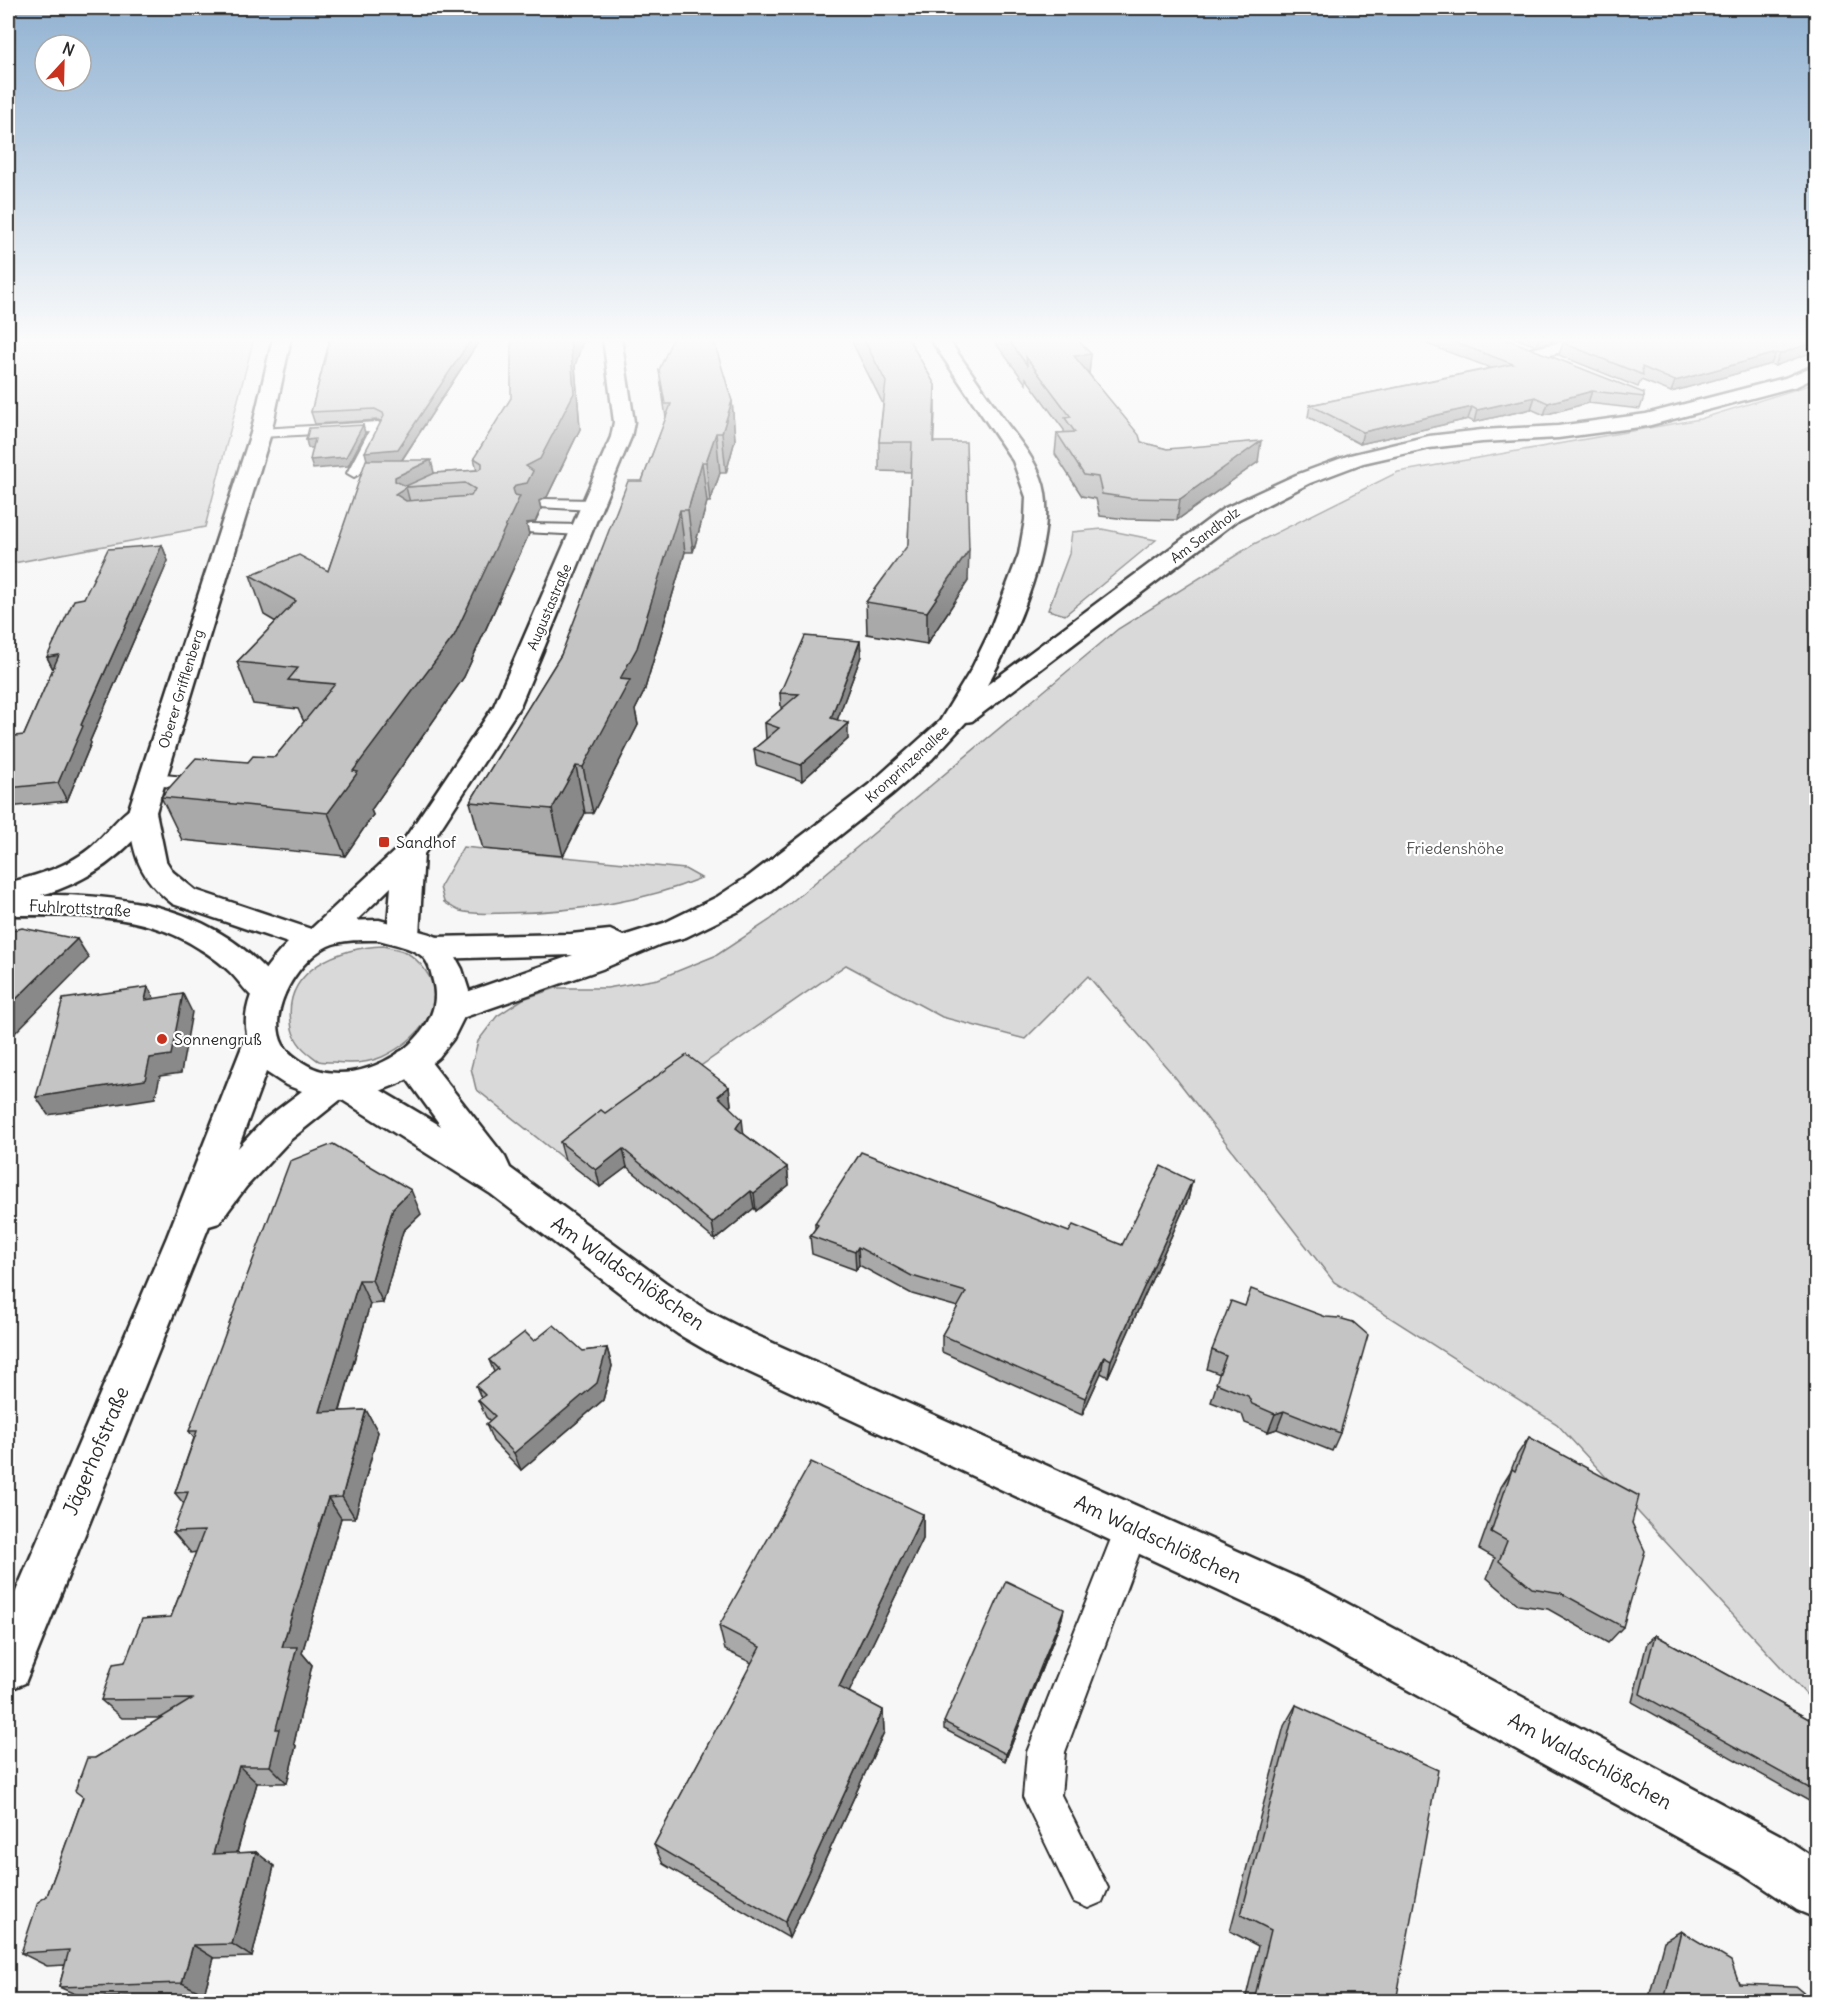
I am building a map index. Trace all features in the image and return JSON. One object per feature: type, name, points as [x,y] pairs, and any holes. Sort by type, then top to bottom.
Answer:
[{"type":"street","name":"Augustastraße","points":[[318,938],[409,854],[507,706],[622,432]]},
{"type":"street","name":"Kronprinzenallee","points":[[453,1009],[675,930],[728,904],[760,883],[882,789],[951,725],[983,670],[1000,635],[1030,554],[1036,520],[1036,497],[1023,461],[1003,432]]},
{"type":"street","name":"Am Sandholz","points":[[951,725],[1231,514],[1303,479],[1357,459],[1429,442],[1550,432]]},
{"type":"street","name":"Oberer Grifflenberg","points":[[261,434],[142,812],[147,850],[155,871],[171,888],[194,901],[318,938]]},
{"type":"street","name":"Fuhlrottstraße","points":[[8,893],[54,882],[94,861],[116,843],[142,812]]},
{"type":"street","name":"Augustastraße","points":[[403,935],[409,854]]},
{"type":"street","name":"Fuhlrottstraße","points":[[8,905],[105,906],[134,910],[166,919],[201,933],[220,945],[247,967],[269,993]]},
{"type":"street","points":[[356,930],[379,930],[403,935],[433,948],[450,975],[453,1009],[440,1033],[426,1050],[411,1061],[376,1079],[340,1087],[298,1076],[278,1065],[269,1054],[262,1036],[263,1015],[275,978],[283,967],[318,938],[356,930]]},
{"type":"street","name":"Kronprinzenallee","points":[[433,948],[571,945],[650,937]]},
{"type":"street","name":"Jägerhofstraße","points":[[8,1665],[186,1237],[262,1036]]},
{"type":"street","name":"Am Waldschlößchen","points":[[411,1061],[504,1183]]},
{"type":"street","name":"Jägerhofstraße","points":[[186,1237],[256,1152],[278,1130],[340,1087]]},
{"type":"street","name":"Am Waldschlößchen","points":[[340,1087],[504,1183],[651,1294],[692,1322],[738,1347],[1292,1600],[1761,1854],[1816,1891]]},
{"type":"lane","points":[[261,434],[294,432]]},
{"type":"lane","points":[[354,473],[375,432]]},
{"type":"lane","points":[[544,504],[592,505]]},
{"type":"lane","points":[[531,529],[582,530]]},
{"type":"lane","points":[[153,780],[230,788]]},
{"type":"lane","points":[[1088,1888],[1042,1797],[1046,1752],[1132,1527]]},
{"type":"green space","points":[[8,432],[230,432],[205,527],[8,564]]},
{"type":"green space","name":"Friedenshöhe","points":[[1627,432],[1816,432],[1816,1705],[1557,1424],[1334,1282],[1175,1077],[1088,976],[1025,1039],[942,1017],[846,965],[565,1160],[476,1089],[471,1068],[478,1041],[497,1016],[523,999],[556,988],[607,988],[658,979],[717,955],[770,920],[1118,629],[1254,544],[1398,472]]},
{"type":"green space","points":[[1102,529],[1156,540],[1065,615],[1048,610],[1069,554],[1072,532]]},
{"type":"green space","points":[[463,847],[685,869],[701,878],[654,894],[605,905],[556,911],[471,913],[460,911],[444,902],[440,887]]},
{"type":"green space","points":[[383,946],[408,954],[425,970],[432,983],[434,997],[432,1009],[426,1021],[406,1042],[382,1057],[351,1063],[319,1061],[301,1046],[293,1031],[291,1004],[296,988],[305,975],[333,957],[366,947]]},
{"type":"building","points":[[308,432],[359,432],[346,457],[310,460],[315,439],[306,440]]},
{"type":"building","points":[[376,432],[409,432],[398,449],[365,452]]},
{"type":"building","points":[[490,432],[554,432],[540,459],[526,466],[533,471],[527,483],[516,485],[513,489],[515,495],[520,496],[454,636],[353,771],[358,772],[328,813],[161,797],[196,758],[248,762],[253,756],[275,757],[335,684],[288,680],[298,668],[237,662],[296,601],[250,575],[299,555],[328,571],[366,460],[431,460],[395,477],[395,481],[406,486],[435,473],[478,470],[482,467],[482,463],[474,458]],"holes":[[[465,483],[475,489],[471,496],[406,501],[395,494],[406,487]]]},
{"type":"building","points":[[661,432],[722,432],[716,433],[706,462],[702,462],[688,510],[680,510],[637,648],[620,679],[630,680],[583,767],[576,766],[552,809],[470,802],[561,655],[628,481],[642,481]]},
{"type":"building","points":[[880,432],[933,432],[933,442],[966,442],[969,550],[927,612],[866,602],[908,545],[912,442],[879,442]]},
{"type":"building","points":[[1136,432],[1141,442],[1167,449],[1261,441],[1180,499],[1129,498],[1102,494],[1098,477],[1084,475],[1057,433]]},
{"type":"building","points":[[162,545],[81,725],[83,726],[58,783],[8,788],[8,740],[24,735],[59,655],[47,657],[74,600],[84,598],[108,549]]},
{"type":"building","points":[[805,636],[860,641],[831,718],[848,723],[801,765],[754,749],[779,728],[765,723],[799,694],[780,693]]},
{"type":"building","points":[[22,928],[77,939],[8,1007],[8,934]]},
{"type":"building","points":[[148,987],[145,1000],[183,994],[171,1055],[150,1058],[145,1080],[36,1097],[63,999]]},
{"type":"building","points":[[687,1055],[729,1087],[718,1096],[742,1119],[736,1128],[787,1167],[754,1193],[751,1191],[712,1223],[623,1149],[596,1170],[560,1142],[601,1110],[605,1113]]},
{"type":"building","points":[[333,1144],[411,1190],[393,1208],[372,1280],[359,1280],[320,1412],[366,1410],[342,1497],[328,1498],[282,1647],[297,1647],[276,1729],[279,1729],[270,1766],[239,1766],[213,1854],[256,1852],[232,1944],[193,1945],[182,1983],[59,1987],[69,1950],[21,1953],[38,1902],[47,1896],[83,1797],[75,1791],[87,1758],[95,1758],[192,1699],[101,1700],[113,1664],[125,1662],[142,1619],[171,1617],[204,1531],[173,1532],[188,1492],[175,1493],[197,1431],[189,1431],[290,1161]]},
{"type":"building","points":[[861,1152],[1069,1232],[1073,1225],[1122,1245],[1161,1166],[1192,1181],[1111,1360],[1104,1356],[1085,1398],[942,1335],[966,1292],[912,1276],[858,1247],[855,1252],[810,1236],[818,1225],[815,1223]]},
{"type":"building","points":[[1251,1289],[1326,1317],[1353,1322],[1368,1335],[1340,1433],[1284,1411],[1275,1414],[1252,1404],[1248,1396],[1216,1383],[1226,1356],[1212,1350],[1231,1301],[1245,1306]]},
{"type":"building","points":[[554,1325],[583,1351],[607,1348],[597,1383],[514,1453],[486,1424],[495,1416],[478,1400],[485,1395],[476,1386],[498,1369],[489,1360],[525,1332],[534,1341]]},
{"type":"building","points":[[1529,1437],[1639,1496],[1632,1523],[1645,1551],[1623,1627],[1561,1593],[1532,1588],[1499,1561],[1507,1541],[1491,1532],[1512,1469],[1515,1471]]},
{"type":"building","points":[[811,1462],[923,1514],[839,1687],[883,1710],[785,1922],[654,1845],[760,1647],[719,1626]]},
{"type":"building","points":[[1006,1581],[1064,1609],[1006,1754],[944,1722]]},
{"type":"building","points":[[1655,1635],[1816,1723],[1816,1792],[1640,1694]]},
{"type":"building","points":[[1296,1705],[1438,1770],[1397,1996],[1407,2001],[1254,2000],[1271,1930],[1241,1915]]},
{"type":"building","points":[[1681,1931],[1731,1961],[1739,1984],[1795,1986],[1813,2001],[1664,2001]]},
{"type":"place","name":"Sandhof","points":[[384,842]]},
{"type":"place","name":"Sonnengruß","points":[[162,1039]]}]
